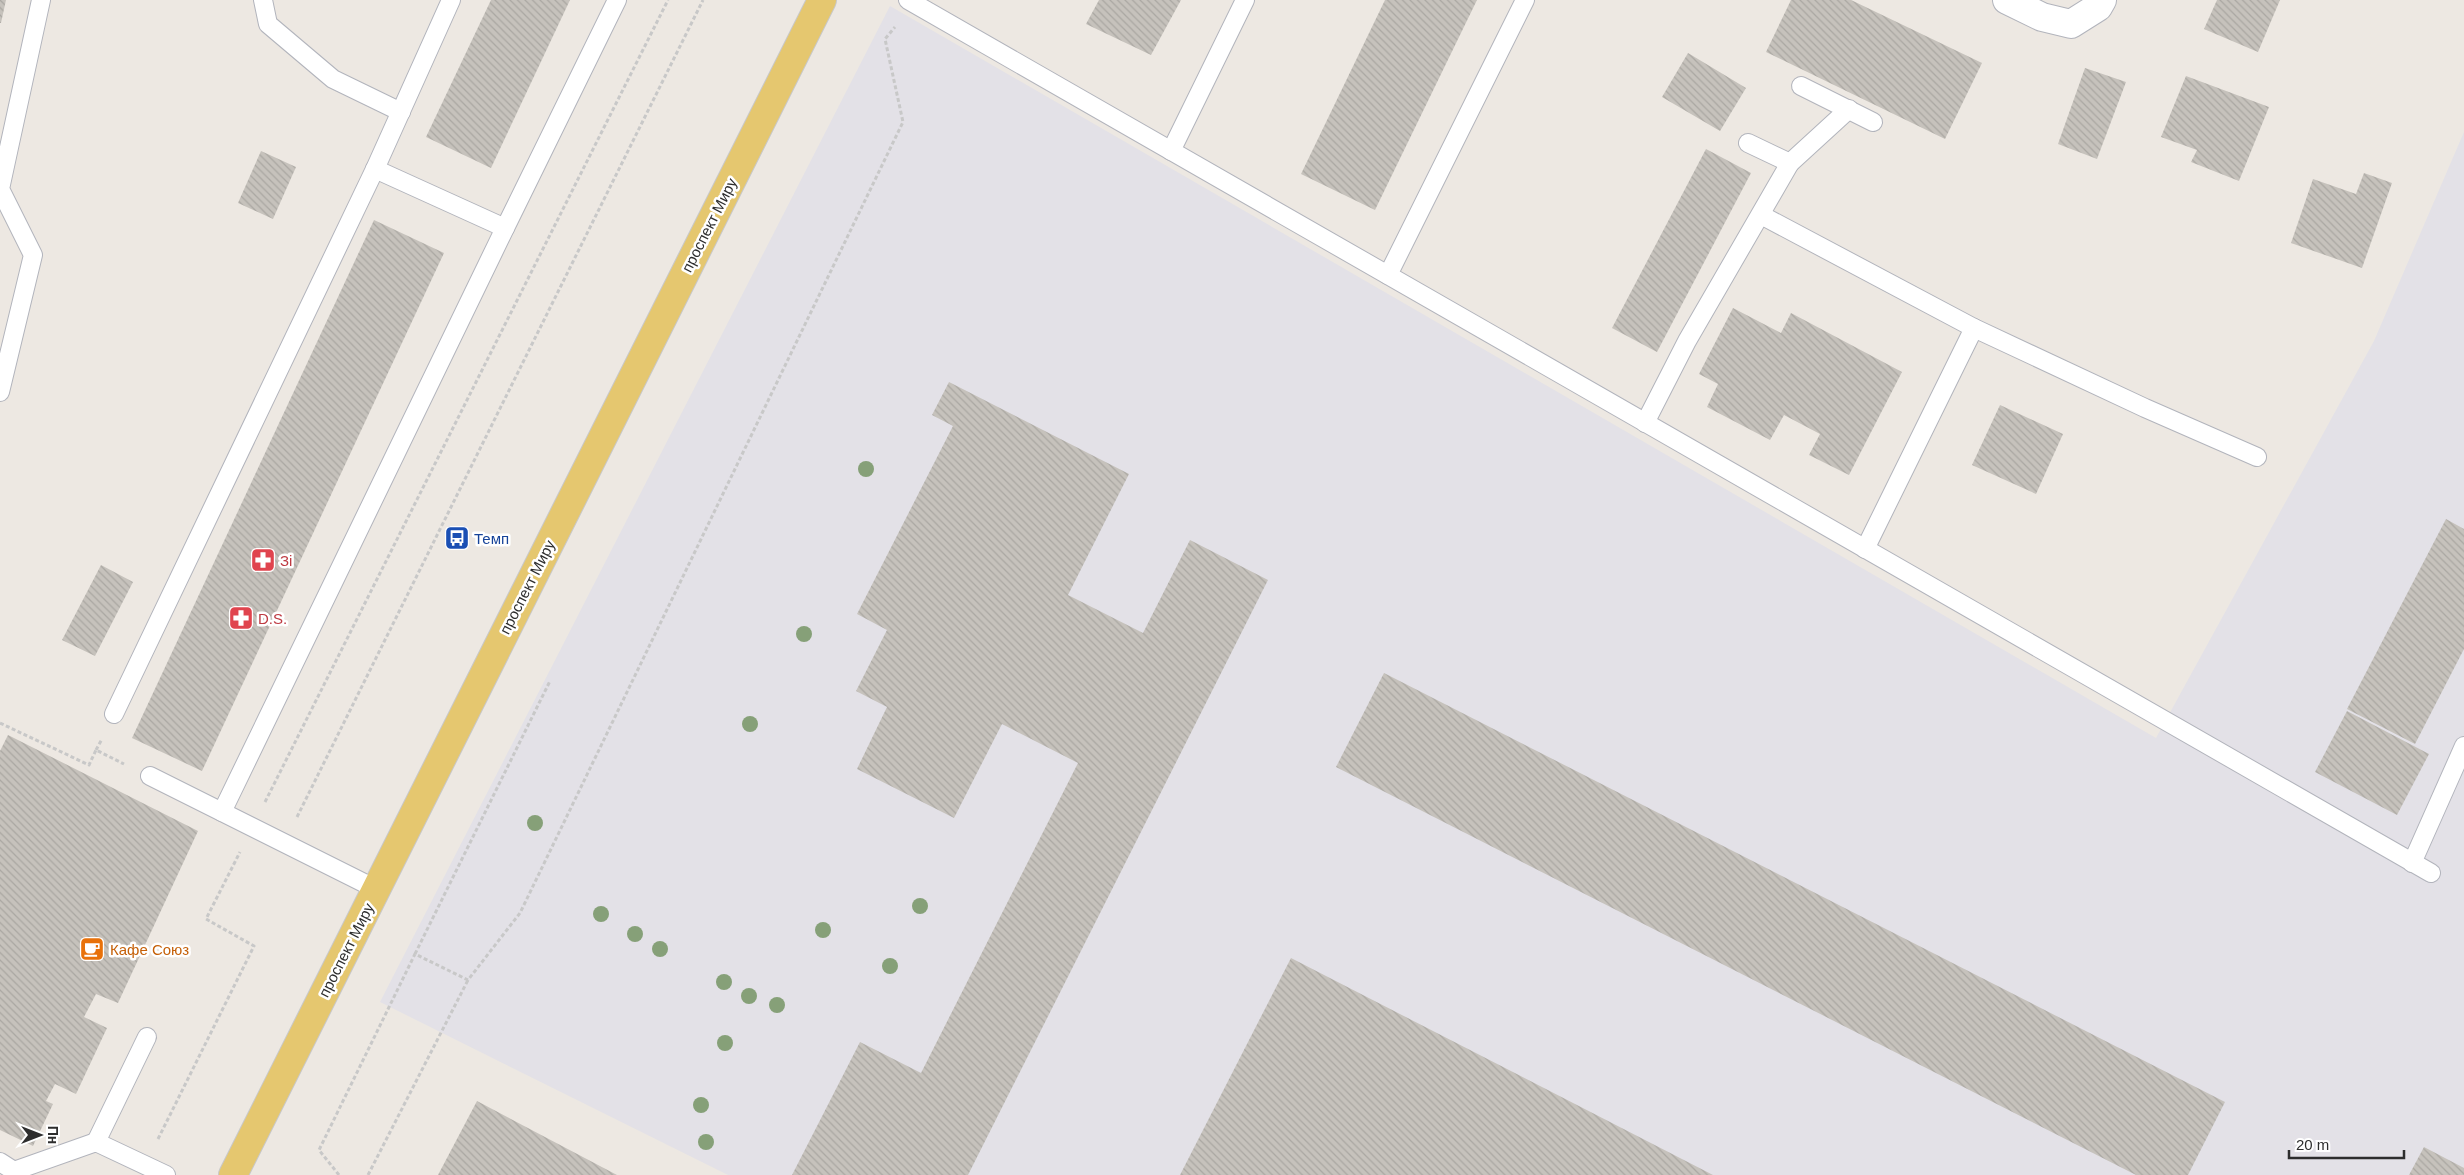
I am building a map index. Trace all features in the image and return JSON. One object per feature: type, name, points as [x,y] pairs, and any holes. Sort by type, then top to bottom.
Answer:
[{"type":"main road","name":"проспект Миру","points":[[233,1175],[822,0]]},
{"type":"street","points":[[2007,0],[2042,16],[2071,24],[2098,7],[2102,0]]},
{"type":"lane","points":[[0,392],[33,255],[0,190],[41,0]]},
{"type":"lane","points":[[263,0],[268,24],[333,79],[401,112]]},
{"type":"lane","points":[[114,714],[375,168],[451,0]]},
{"type":"lane","points":[[222,812],[505,228],[618,0]]},
{"type":"lane","points":[[1171,151],[1245,0]]},
{"type":"lane","points":[[1388,275],[1525,0]]},
{"type":"lane","points":[[911,1],[2431,873]]},
{"type":"lane","points":[[1801,86],[1873,122]]},
{"type":"lane","points":[[1645,423],[1687,342],[1790,163],[1848,110]]},
{"type":"lane","points":[[1748,143],[1790,163]]},
{"type":"lane","points":[[375,168],[505,228]]},
{"type":"lane","points":[[1761,215],[1974,328],[2144,408],[2257,457]]},
{"type":"lane","points":[[1865,549],[1974,328]]},
{"type":"lane","points":[[2412,863],[2464,746]]},
{"type":"lane","points":[[150,776],[376,889]]},
{"type":"lane","points":[[96,1142],[147,1037]]},
{"type":"lane","points":[[0,1162],[14,1171],[96,1142],[166,1175]]},
{"type":"path","points":[[146,1165],[188,1076],[254,946],[206,919],[668,0]]},
{"type":"path","points":[[284,843],[703,0]]},
{"type":"path","points":[[368,1175],[468,980],[520,913],[904,122],[886,39],[911,1]]},
{"type":"path","points":[[339,1175],[319,1150],[550,681]]},
{"type":"path","points":[[0,724],[89,765],[96,750],[150,776]]},
{"type":"path","points":[[415,954],[468,980]]},
{"type":"shaded area","points":[[890,6],[2156,738],[2374,341],[2464,132],[2464,1175],[728,1175],[380,1002]]},
{"type":"building","points":[[0,0],[6,0],[1,23],[0,23]]},
{"type":"building","points":[[491,0],[570,0],[491,168],[426,137]]},
{"type":"building","points":[[1099,0],[1181,0],[1151,55],[1086,24]]},
{"type":"building","points":[[1385,0],[1477,0],[1375,210],[1301,174]]},
{"type":"building","points":[[1791,0],[1851,0],[1982,63],[1945,139],[1766,52]]},
{"type":"building","points":[[2217,0],[2280,0],[2258,52],[2204,29]]},
{"type":"building","points":[[1688,53],[1746,88],[1720,131],[1662,97]]},
{"type":"building","points":[[2085,68],[2126,82],[2097,159],[2058,144]]},
{"type":"building","points":[[2186,76],[2269,107],[2239,181],[2191,162],[2197,150],[2161,137]]},
{"type":"building","points":[[1706,149],[1751,173],[1657,352],[1612,328]]},
{"type":"building","points":[[261,151],[296,167],[273,219],[238,203]]},
{"type":"building","points":[[2364,173],[2392,183],[2362,268],[2291,243],[2313,179],[2356,194]]},
{"type":"building","points":[[374,220],[444,253],[202,771],[132,738]]},
{"type":"building","points":[[1733,308],[1781,333],[1791,313],[1902,372],[1849,475],[1809,455],[1820,434],[1784,415],[1770,440],[1707,407],[1718,384],[1699,374]]},
{"type":"building","points":[[949,382],[1129,474],[1068,595],[1143,633],[1190,540],[1268,580],[968,1175],[792,1175],[860,1042],[921,1073],[1078,763],[1002,724],[954,818],[857,769],[887,707],[856,691],[887,630],[857,614],[953,426],[932,415]]},
{"type":"building","points":[[2000,405],[2063,434],[2036,494],[1972,465]]},
{"type":"building","points":[[2446,519],[2464,529],[2464,649],[2415,744],[2347,709]]},
{"type":"building","points":[[101,565],[133,582],[95,656],[62,640]]},
{"type":"building","points":[[1384,673],[2225,1102],[2188,1175],[2136,1175],[1336,767]]},
{"type":"building","points":[[2347,711],[2429,754],[2397,815],[2315,772]]},
{"type":"building","points":[[8,735],[198,831],[118,1003],[96,994],[84,1017],[107,1028],[76,1094],[55,1084],[46,1101],[53,1104],[33,1146],[0,1130],[0,751]]},
{"type":"building","points":[[1291,958],[1713,1175],[1180,1175]]},
{"type":"building","points":[[477,1101],[617,1175],[438,1175]]},
{"type":"building","points":[[2424,1147],[2464,1168],[2464,1175],[2409,1175]]},
{"type":"place","name":"Темп","points":[[457,538]]},
{"type":"place","name":"Зі","points":[[263,560]]},
{"type":"place","name":"D.S.","points":[[241,618]]},
{"type":"place","name":"Кафе Союз","points":[[92,949]]}]
